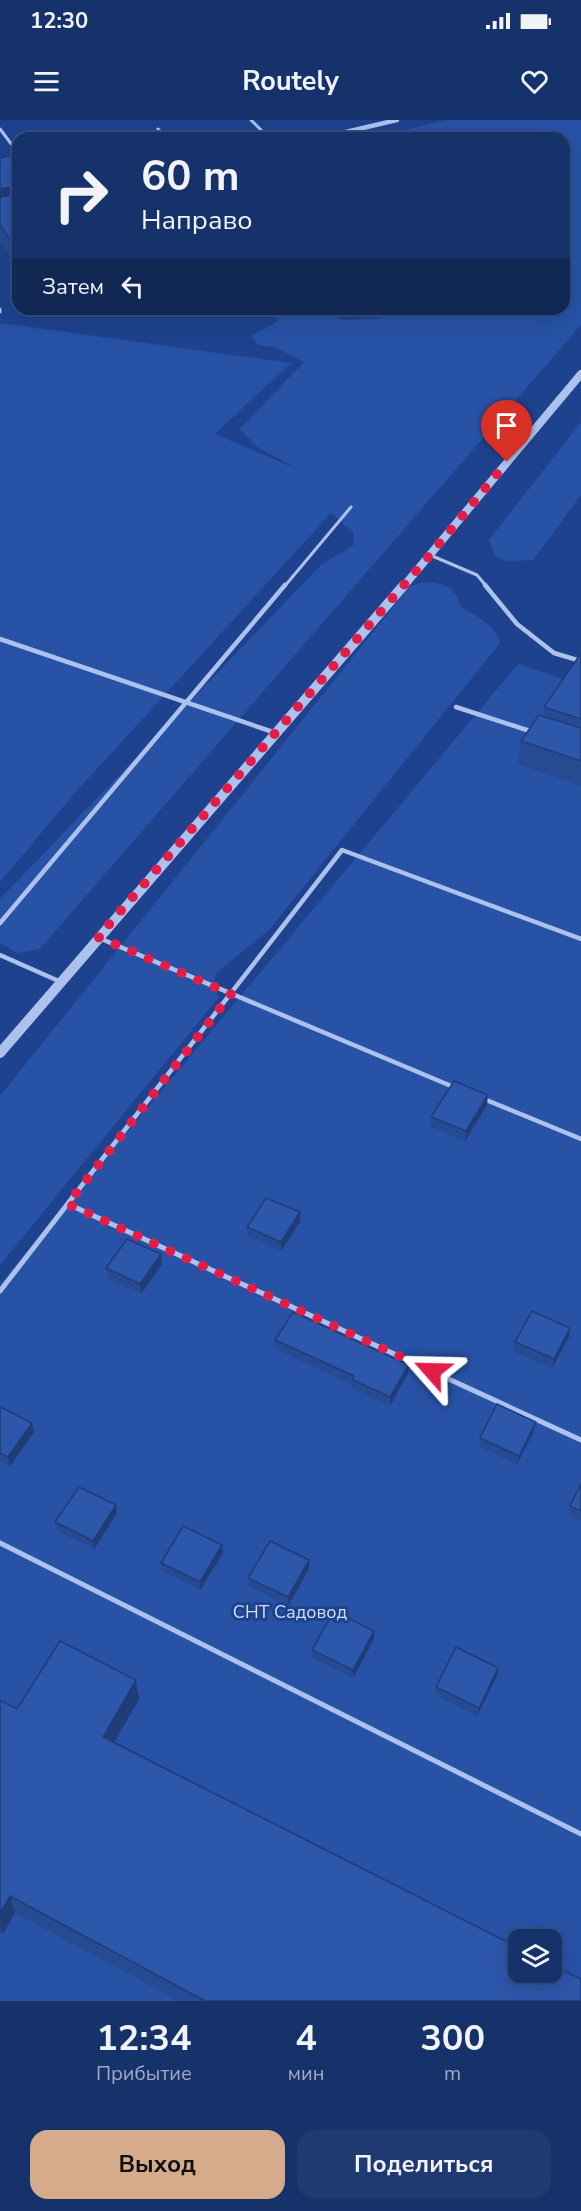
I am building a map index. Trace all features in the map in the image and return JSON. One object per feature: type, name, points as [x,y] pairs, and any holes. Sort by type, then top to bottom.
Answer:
[{"type":"street","points":[[346,132],[397,120]]},
{"type":"street","points":[[0,1053],[430,555],[581,374]]},
{"type":"lane","points":[[251,120],[263,132]]},
{"type":"lane","points":[[0,129],[12,145]]},
{"type":"lane","points":[[158,129],[161,132]]},
{"type":"lane","points":[[0,923],[351,507]]},
{"type":"lane","points":[[430,555],[477,575],[517,624],[554,652],[581,661]]},
{"type":"lane","points":[[0,639],[276,733]]},
{"type":"lane","points":[[456,707],[535,733]]},
{"type":"lane","points":[[0,1291],[342,850],[581,939]]},
{"type":"lane","points":[[98,937],[460,1089]]},
{"type":"lane","points":[[0,955],[61,982]]},
{"type":"lane","points":[[482,1098],[581,1139]]},
{"type":"lane","points":[[68,1204],[581,1440]]},
{"type":"lane","points":[[0,1543],[581,1834]]},
{"type":"green space","points":[[446,120],[581,120],[581,325],[40,949],[17,953],[0,943],[0,899],[322,564],[353,546],[354,533],[331,513],[75,793],[0,882],[0,323],[291,363],[215,434],[299,470],[257,447],[240,429],[304,362],[275,347],[258,345],[251,336],[278,321],[274,315],[329,315],[345,320],[380,318],[380,315],[570,315],[570,132],[396,132]]},
{"type":"green space","points":[[581,422],[581,495],[533,560],[507,561],[495,556],[489,540]]},
{"type":"green space","points":[[425,582],[438,583],[452,590],[460,606],[490,626],[498,636],[500,643],[269,930],[217,972],[213,984],[219,997],[0,1265],[0,1096],[410,586]]},
{"type":"green space","name":"СНТ Садовод","points":[[518,664],[581,685],[581,2001],[0,2001],[0,1284]]},
{"type":"building","points":[[12,155],[12,187],[0,189],[0,158]]},
{"type":"building","points":[[12,195],[12,242],[0,225],[0,197]]},
{"type":"building","points":[[581,653],[581,719],[544,707]]},
{"type":"building","points":[[539,715],[581,728],[581,761],[521,741]]},
{"type":"building","points":[[454,1081],[488,1095],[466,1131],[431,1117]]},
{"type":"building","points":[[266,1198],[300,1212],[281,1242],[247,1227]]},
{"type":"building","points":[[127,1239],[161,1254],[140,1284],[106,1268]]},
{"type":"building","points":[[532,1311],[570,1328],[554,1359],[515,1342]]},
{"type":"building","points":[[293,1312],[409,1365],[390,1397],[353,1380],[354,1376],[275,1340]]},
{"type":"building","points":[[497,1404],[536,1422],[519,1456],[480,1438]]},
{"type":"building","points":[[0,1407],[32,1423],[8,1457],[0,1453]]},
{"type":"building","points":[[581,1484],[581,1511],[570,1506]]},
{"type":"building","points":[[79,1487],[116,1505],[93,1541],[55,1522]]},
{"type":"building","points":[[183,1526],[222,1545],[200,1582],[161,1563]]},
{"type":"building","points":[[270,1541],[309,1560],[288,1597],[248,1578]]},
{"type":"building","points":[[334,1611],[374,1631],[353,1670],[312,1650]]},
{"type":"building","points":[[60,1641],[136,1680],[103,1737],[508,1942],[508,1983],[562,1983],[562,1970],[581,1979],[581,2001],[205,2001],[10,1896],[0,1913],[0,1700],[17,1709]]},
{"type":"building","points":[[456,1647],[498,1668],[479,1708],[436,1687]]},
{"type":"route","points":[[432,1371],[68,1204],[231,994],[98,937],[430,555],[507,462]]}]
